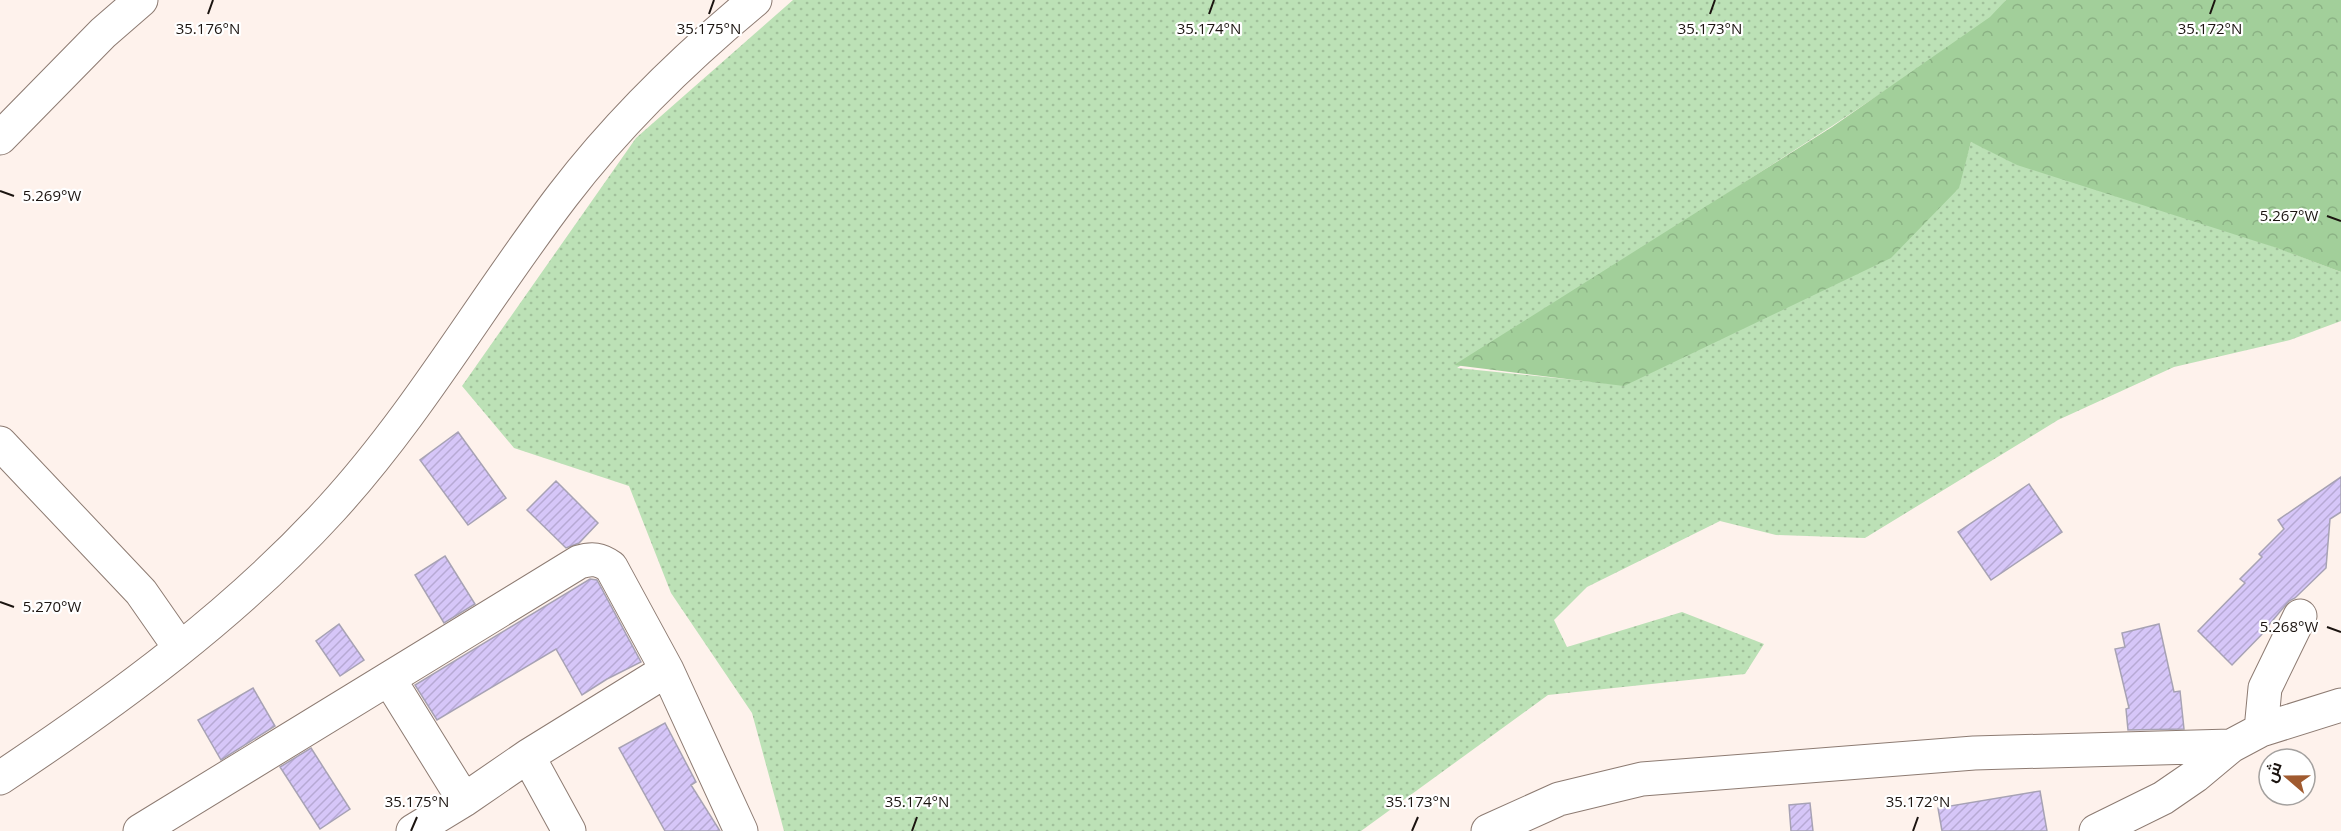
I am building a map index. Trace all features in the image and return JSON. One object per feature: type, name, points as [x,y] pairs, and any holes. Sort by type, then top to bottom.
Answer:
[{"type":"street","points":[[0,138],[103,33],[141,0]]},
{"type":"street","points":[[0,778],[124,693],[180,648],[267,574],[333,507],[428,387],[565,193],[622,125],[676,70],[755,0]]},
{"type":"street","points":[[1,444],[141,592],[180,648]]},
{"type":"street","points":[[140,831],[579,562],[591,559],[603,561],[611,567],[667,670],[741,831]]},
{"type":"street","points":[[2261,730],[2265,688],[2300,616]]},
{"type":"street","points":[[413,831],[667,670]]},
{"type":"street","points":[[389,679],[464,800]]},
{"type":"street","points":[[2096,831],[2163,798],[2195,776],[2231,746],[2261,730],[2341,705]]},
{"type":"street","points":[[1488,831],[1559,799],[1642,779],[1974,753],[2231,746]]},
{"type":"street","points":[[528,756],[569,831]]},
{"type":"green space","points":[[793,0],[2006,0],[1991,20],[1832,126],[1457,368],[1624,385],[1957,190],[1971,142],[2341,272],[2341,321],[2290,340],[2174,367],[2058,420],[1865,538],[1776,535],[1720,521],[1587,587],[1554,620],[1567,647],[1682,612],[1764,644],[1745,674],[1548,695],[1361,831],[784,831],[752,713],[671,593],[629,486],[514,448],[462,386],[636,138]]},
{"type":"green space","points":[[2006,0],[2341,0],[2341,272],[2277,248],[2017,165],[1971,142],[1959,188],[1891,258],[1624,386],[1454,365],[1832,127],[1990,17]]},
{"type":"building","points":[[458,432],[506,498],[468,525],[420,460]]},
{"type":"building","points":[[2341,477],[2341,512],[2330,519],[2326,568],[2289,601],[2269,627],[2232,665],[2198,631],[2245,583],[2240,579],[2262,557],[2259,554],[2284,529],[2278,520]]},
{"type":"building","points":[[556,481],[598,523],[579,543],[566,548],[527,510]]},
{"type":"building","points":[[2029,484],[2062,532],[1991,580],[1958,532]]},
{"type":"building","points":[[445,556],[475,604],[444,623],[415,575]]},
{"type":"building","points":[[590,579],[597,580],[641,662],[582,695],[556,649],[437,720],[415,685]]},
{"type":"building","points":[[339,624],[364,660],[340,676],[316,641]]},
{"type":"building","points":[[2159,624],[2174,692],[2180,691],[2184,729],[2128,730],[2126,709],[2129,708],[2115,649],[2125,647],[2122,633]]},
{"type":"building","points":[[253,688],[275,726],[221,760],[198,720]]},
{"type":"building","points":[[665,723],[696,782],[691,785],[720,831],[665,831],[619,748]]},
{"type":"building","points":[[311,748],[350,809],[320,829],[280,767]]},
{"type":"building","points":[[2040,791],[2047,831],[1942,831],[1938,808]]},
{"type":"building","points":[[1810,803],[1813,831],[1791,831],[1789,805]]}]
